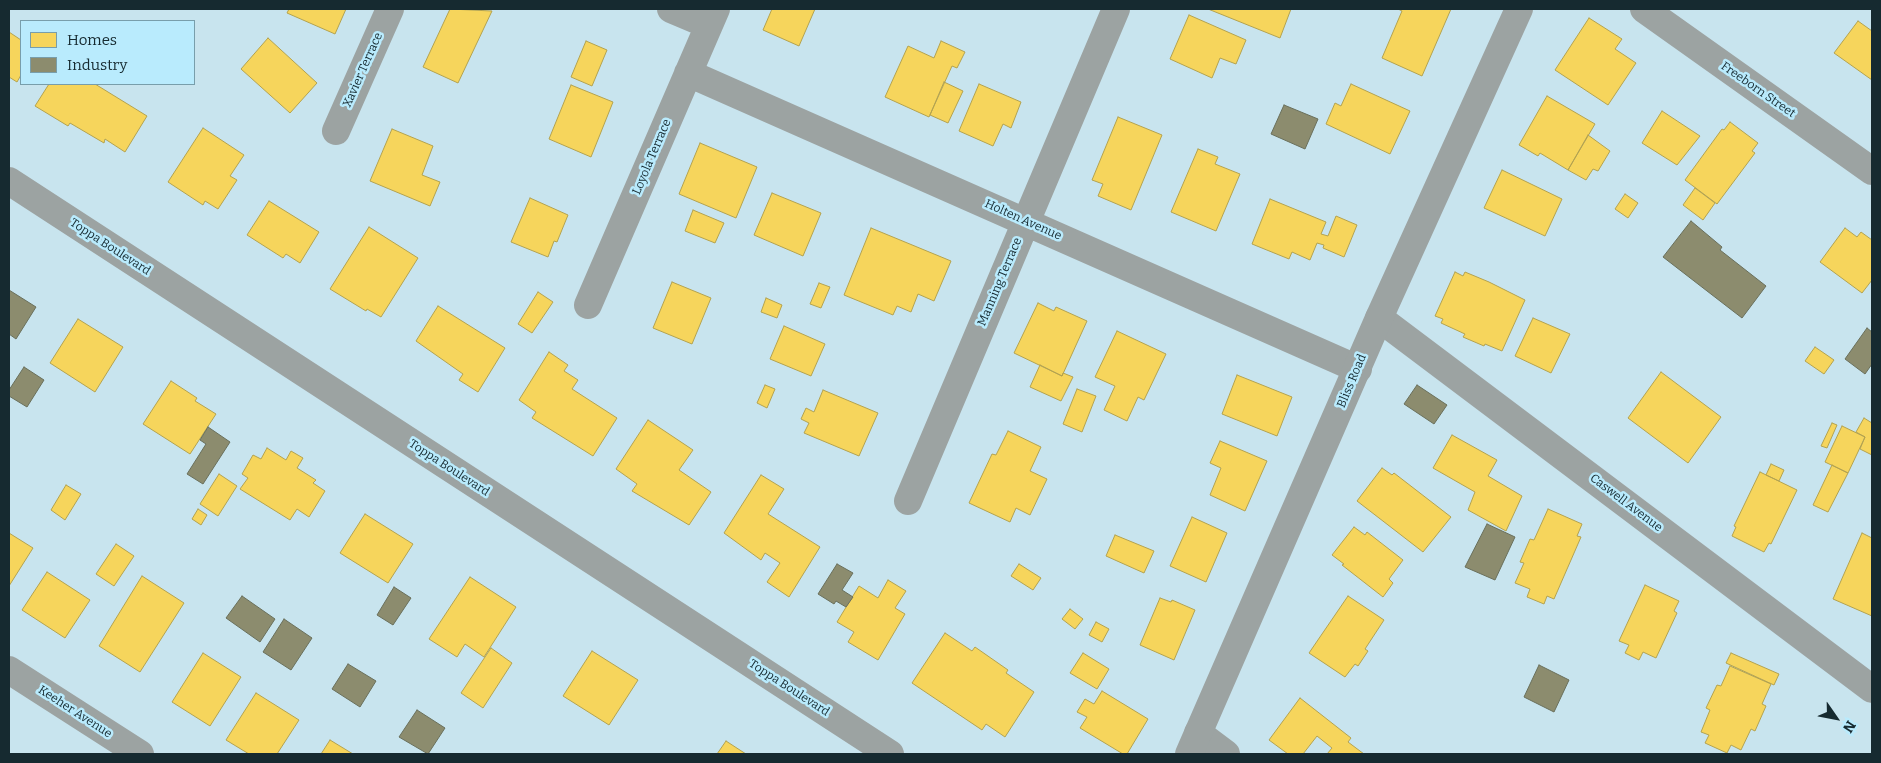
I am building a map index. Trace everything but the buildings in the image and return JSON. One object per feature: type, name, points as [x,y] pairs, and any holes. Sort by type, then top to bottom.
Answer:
[{"type":"street","name":"Xavier Terrace","points":[[336,131],[390,9]]},
{"type":"street","points":[[671,9],[712,17]]},
{"type":"street","name":"Manning Terrace","points":[[908,500],[1116,9]]},
{"type":"street","name":"Bliss Road","points":[[1193,744],[1379,318],[1519,9]]},
{"type":"street","name":"Freeborn Street","points":[[1644,9],[1872,171]]},
{"type":"street","name":"Loyola Terrace","points":[[588,304],[712,17]]},
{"type":"street","name":"Holten Avenue","points":[[688,73],[1358,369]]},
{"type":"street","name":"Toppa Boulevard","points":[[9,181],[890,754]]},
{"type":"street","name":"Caswell Avenue","points":[[1379,318],[1872,689]]},
{"type":"street","name":"Keeher Avenue","points":[[9,670],[140,754]]},
{"type":"street","points":[[1193,744],[1226,754]]}]
